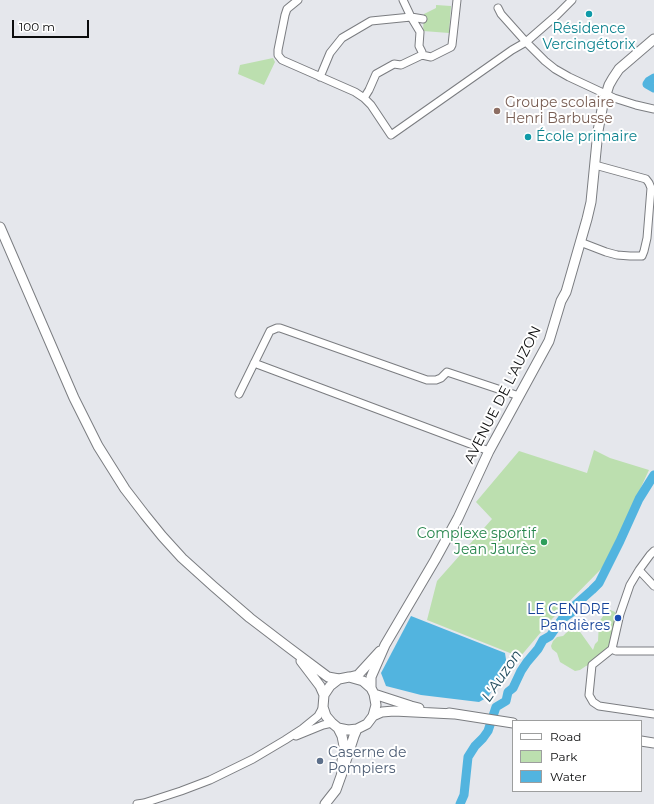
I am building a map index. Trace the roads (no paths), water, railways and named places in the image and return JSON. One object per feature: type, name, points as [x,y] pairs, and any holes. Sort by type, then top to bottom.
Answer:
[{"type":"main road","name":"AVENUE DE L'AUZON","points":[[385,646],[458,518],[489,451],[549,341],[561,301],[566,292],[591,202],[598,131],[606,94],[619,69],[654,39]]},
{"type":"main road","points":[[0,227],[74,398],[98,446],[125,489],[182,558],[250,618],[328,677],[339,679],[358,675],[385,646]]},
{"type":"main road","points":[[335,726],[348,730],[357,729],[367,724],[373,716],[376,705],[371,677],[385,646]]},
{"type":"main road","points":[[288,647],[306,666],[320,686],[324,695],[323,707],[326,716],[342,736],[344,746],[341,776]]},
{"type":"main road","points":[[349,677],[362,681],[373,691],[410,706],[510,722]]},
{"type":"main road","points":[[324,695],[330,686],[339,679]]},
{"type":"main road","points":[[373,716],[382,712],[394,711],[454,714]]},
{"type":"main road","points":[[325,804],[336,790],[357,729]]},
{"type":"main road","points":[[642,741],[654,743]]},
{"type":"street","points":[[298,0],[287,9],[279,43],[278,55],[282,60],[355,92],[364,98],[371,105],[391,135],[512,50],[526,42],[572,0]]},
{"type":"street","points":[[402,0],[420,32],[419,46],[422,55]]},
{"type":"street","points":[[364,98],[376,74],[394,64],[401,65],[422,55],[431,57],[451,47],[457,0]]},
{"type":"street","points":[[498,8],[501,14],[526,42],[555,69],[568,77],[606,94],[654,109]]},
{"type":"street","points":[[320,77],[330,53],[342,38],[370,21],[411,17],[423,19]]},
{"type":"street","points":[[580,242],[617,255],[642,256],[647,238],[651,188],[649,183],[646,179],[595,165]]},
{"type":"street","points":[[239,394],[270,332],[273,329],[280,328],[427,380],[436,380],[441,378],[447,372],[519,396]]},
{"type":"street","points":[[254,363],[489,451]]},
{"type":"street","points":[[654,551],[634,577],[620,614],[612,649],[592,664],[589,695],[593,702],[599,706],[654,714]]},
{"type":"street","points":[[639,570],[654,586]]},
{"type":"street","points":[[612,649],[616,651],[654,651]]},
{"type":"street","points":[[137,804],[144,803],[210,780],[253,759],[285,740],[318,716],[323,707]]},
{"type":"street","points":[[285,740],[323,725],[335,726]]},
{"type":"water","points":[[411,616],[505,653],[507,666],[488,697],[479,702],[421,695],[386,686],[381,673]]},
{"type":"waterway","name":"L'Auzon","points":[[654,78],[647,84],[654,88]]},
{"type":"waterway","name":"L'Auzon","points":[[460,804],[464,795],[468,757],[488,731],[496,707],[506,701],[508,692],[513,688],[521,671],[543,640],[550,636],[562,619],[572,612],[574,606],[599,583],[639,499],[654,475]]},
{"type":"place","name":"Résidence Vercingétorix","points":[[589,14]]},
{"type":"place","name":"Groupe scolaire Henri Barbusse","points":[[497,111]]},
{"type":"place","name":"École primaire","points":[[528,137]]},
{"type":"place","name":"Complexe sportif Jean Jaurès","points":[[544,542]]},
{"type":"place","name":"LE CENDRE Pandières","points":[[618,618]]},
{"type":"place","name":"Caserne de Pompiers","points":[[320,761]]}]
